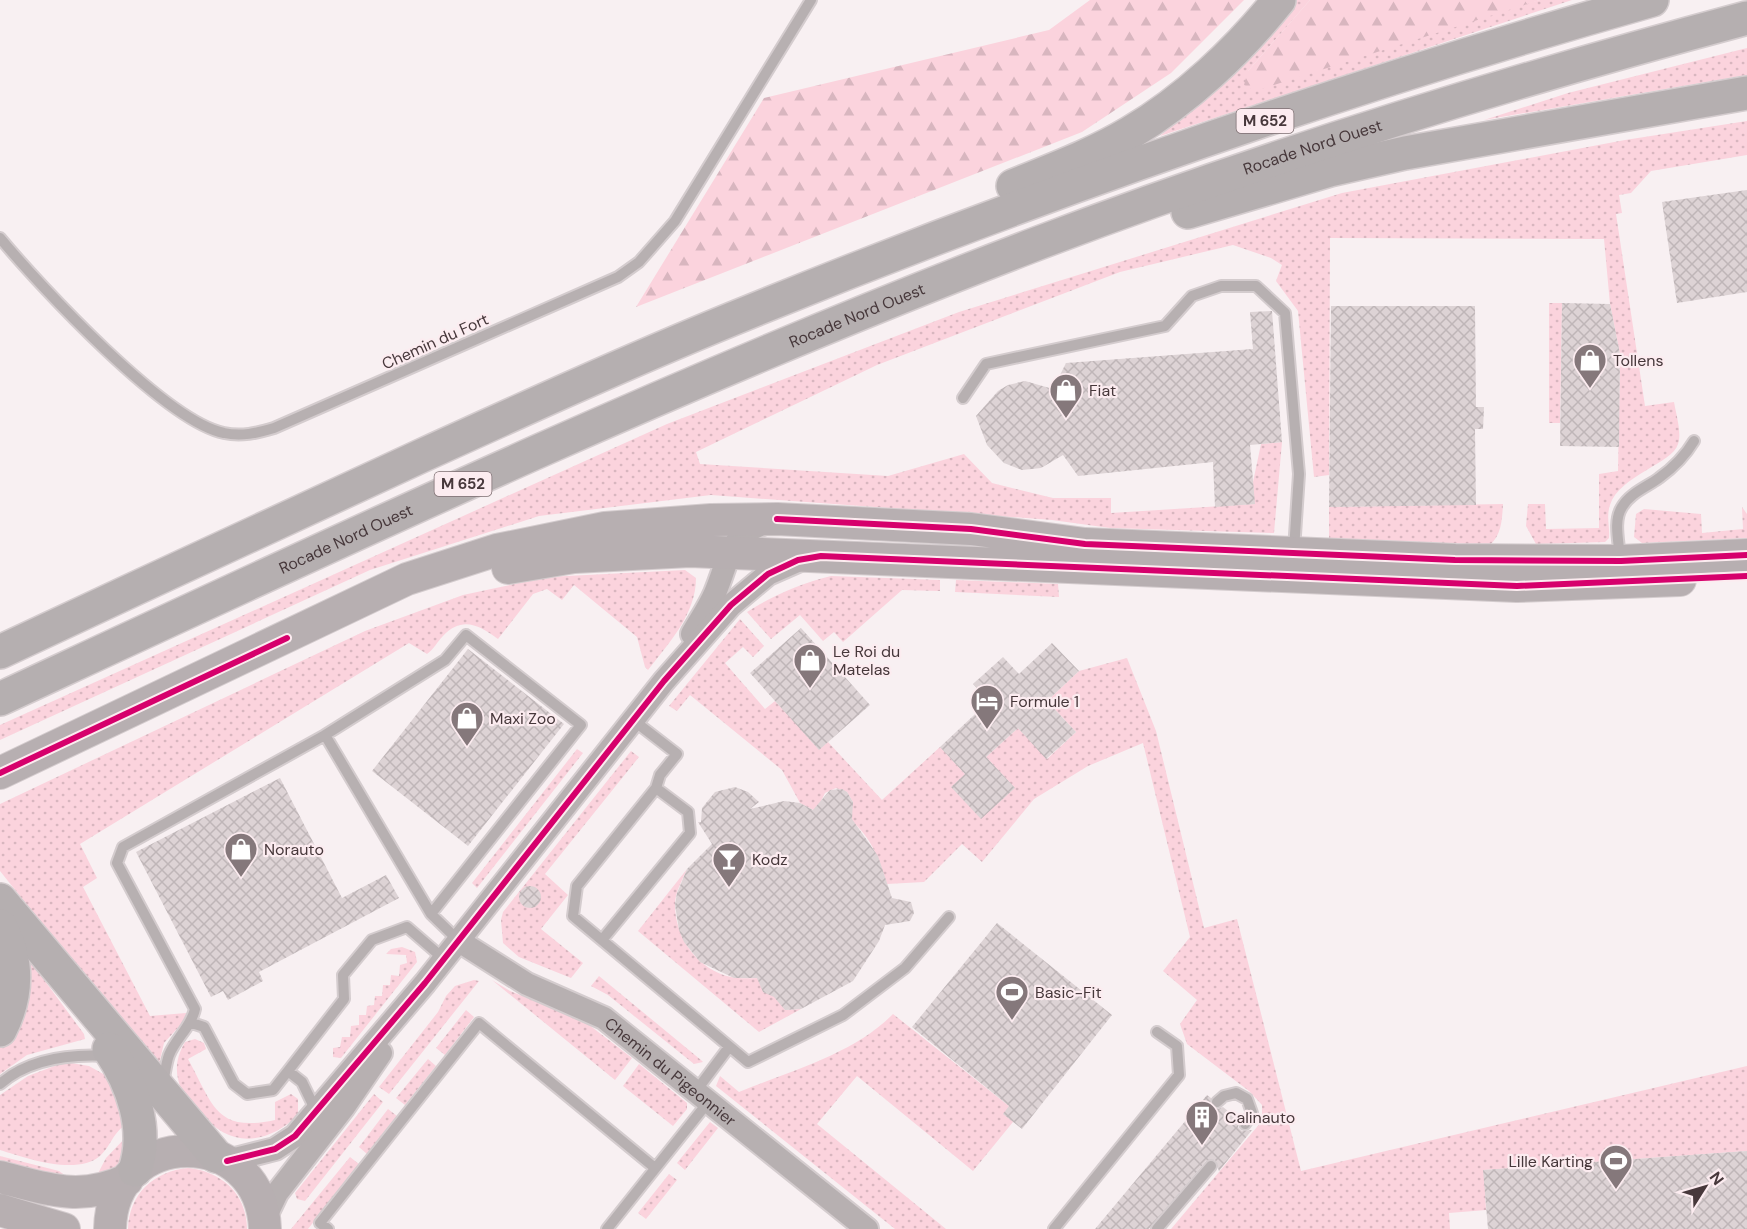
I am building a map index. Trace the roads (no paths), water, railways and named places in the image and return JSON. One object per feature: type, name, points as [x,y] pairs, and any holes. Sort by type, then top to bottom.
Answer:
[{"type":"highway","points":[[884,258],[968,206],[1092,153],[1131,133],[1212,70],[1279,0]]},
{"type":"highway","name":"M 652","points":[[0,652],[565,391],[729,320],[884,258],[1093,179],[1194,145],[1541,33],[1652,0]]},
{"type":"highway","name":"Rocade Nord Ouest","points":[[0,699],[552,444],[743,362],[1031,246],[1244,170],[1448,103],[1582,62],[1747,18]]},
{"type":"highway","points":[[1031,246],[1145,224],[1330,170],[1405,153],[1747,93]]},
{"type":"highway","points":[[0,900],[222,1158]]},
{"type":"highway","points":[[0,926],[12,954],[15,972],[10,1006],[0,1030]]},
{"type":"highway","points":[[36,944],[114,1056],[130,1085],[136,1107],[140,1148],[131,1175]]},
{"type":"main road","points":[[0,773],[287,638],[406,579],[507,548],[605,528],[711,520],[777,519],[970,530],[1085,544],[1516,562],[1621,561],[1747,555]]},
{"type":"main road","points":[[287,638],[408,595],[535,563],[622,553],[729,552],[1516,586],[1747,576]]},
{"type":"main road","points":[[0,1177],[45,1189],[81,1193],[102,1191],[131,1175],[153,1158],[174,1151],[196,1150],[222,1158],[240,1170],[255,1189],[265,1224]]},
{"type":"main road","points":[[110,1229],[113,1208],[131,1175]]},
{"type":"main road","points":[[0,1210],[64,1229]]},
{"type":"street","points":[[664,681],[710,604],[729,552],[739,537],[750,529],[777,519]]},
{"type":"street","points":[[222,1158],[256,1156],[283,1146],[316,1112],[459,941],[664,681],[731,605],[758,581],[790,563],[821,556]]},
{"type":"street","name":"Chemin du Pigeonnier","points":[[459,941],[527,984],[604,1018],[867,1229]]},
{"type":"street","points":[[265,1224],[277,1193],[363,1081],[425,982]]},
{"type":"lane","name":"Chemin du Fort","points":[[0,238],[66,312],[170,404],[204,425],[225,433],[254,434],[274,428],[618,277],[639,262],[675,221],[811,0]]},
{"type":"lane","points":[[963,398],[986,364],[1165,326],[1192,296],[1221,286],[1256,286],[1285,313],[1299,474],[1294,553]]},
{"type":"lane","points":[[1621,561],[1617,527],[1621,508],[1632,495],[1659,478],[1684,457],[1694,441]]},
{"type":"lane","points":[[162,1089],[168,1056],[180,1035],[192,1023],[195,1009],[117,863],[123,848],[326,735],[445,660],[466,635],[581,725],[431,914]]},
{"type":"lane","points":[[633,720],[677,754],[660,775],[656,788],[577,886],[573,916],[748,1062],[843,1015],[905,968],[949,917]]},
{"type":"lane","points":[[326,735],[431,914],[459,941]]},
{"type":"lane","points":[[602,940],[690,833],[688,812],[656,788]]},
{"type":"lane","points":[[192,1023],[204,1027],[234,1084],[248,1094],[273,1090],[344,999],[343,975],[372,940],[407,927],[444,959]]},
{"type":"lane","points":[[324,1226],[479,1023],[655,1168]]},
{"type":"lane","points":[[1053,1229],[1179,1075],[1177,1046],[1157,1032]]},
{"type":"lane","points":[[607,1229],[655,1168],[702,1096],[729,1047]]},
{"type":"lane","points":[[0,1084],[21,1070],[48,1060],[84,1055],[114,1056]]},
{"type":"lane","points":[[288,1071],[302,1082],[316,1112]]},
{"type":"lane","points":[[1217,1102],[1224,1096],[1236,1093],[1247,1099],[1252,1113],[1245,1124]]},
{"type":"lane","points":[[1157,1229],[1211,1166]]},
{"type":"place","name":"Tollens","points":[[1590,389]]},
{"type":"place","name":"Fiat","points":[[1066,419]]},
{"type":"place","name":"Le Roi du Matelas","points":[[810,689]]},
{"type":"place","name":"Formule 1","points":[[987,730]]},
{"type":"place","name":"Maxi Zoo","points":[[467,747]]},
{"type":"place","name":"Norauto","points":[[241,878]]},
{"type":"place","name":"Kodz","points":[[729,888]]},
{"type":"place","name":"Basic-Fit","points":[[1012,1021]]},
{"type":"place","name":"Calinauto","points":[[1202,1146]]},
{"type":"place","name":"Lille Karting","points":[[1616,1190]]}]
